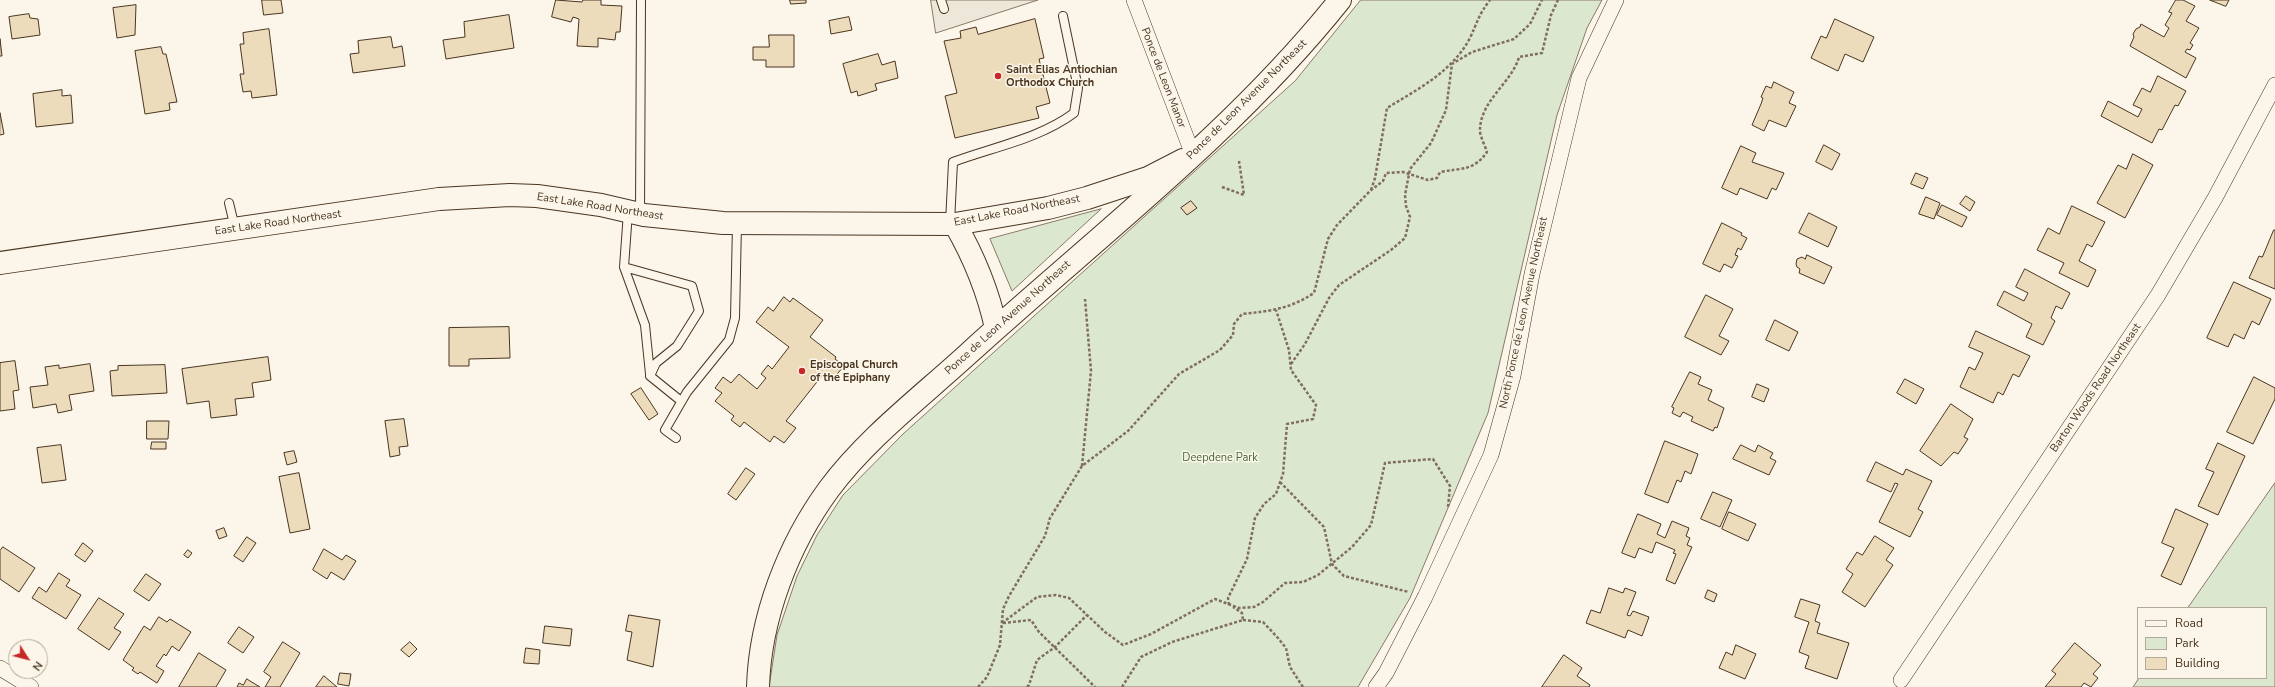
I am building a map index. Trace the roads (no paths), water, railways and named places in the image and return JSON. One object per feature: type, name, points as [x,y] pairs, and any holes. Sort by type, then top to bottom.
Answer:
[{"type":"main road","name":"Ponce de Leon Avenue Northeast","points":[[758,687],[762,646],[775,594],[788,561],[829,489],[874,439],[996,328],[1193,155],[1302,46],[1340,0]]},
{"type":"main road","name":"East Lake Road Northeast","points":[[0,263],[440,199],[481,196],[537,196],[634,213],[738,224],[952,224],[1048,208],[1087,198],[1148,178],[1193,155]]},
{"type":"main road","points":[[952,224],[972,252],[990,300],[996,328]]},
{"type":"street","name":"Ponce de Leon Manor","points":[[1134,0],[1193,155]]},
{"type":"street","name":"North Ponce de Leon Avenue Northeast","points":[[1376,687],[1386,673],[1423,600],[1491,455],[1513,376],[1532,274],[1579,78],[1588,61],[1598,35],[1616,0]]},
{"type":"street","name":"Barton Woods Road Northeast","points":[[1901,680],[2158,295],[2215,198],[2275,85]]},
{"type":"street","points":[[0,668],[31,687]]},
{"type":"lane","points":[[641,0],[634,213],[624,267],[645,325],[650,376],[682,401]]},
{"type":"lane","points":[[941,0],[944,9]]},
{"type":"lane","points":[[952,224],[953,162],[1058,125],[1074,113],[1078,88],[1063,16]]},
{"type":"lane","points":[[229,203],[235,229]]},
{"type":"lane","points":[[676,438],[664,430],[682,401],[729,340],[735,318],[738,224]]},
{"type":"lane","points":[[624,267],[692,286],[699,311],[677,346],[656,363],[650,376]]},
{"type":"place","name":"Saint Elias Antiochian Orthodox Church","points":[[998,76]]},
{"type":"place","name":"Episcopal Church of the Epiphany","points":[[802,371]]},
{"type":"park label","name":"Deepdene Park","points":[[1220,458]]}]
